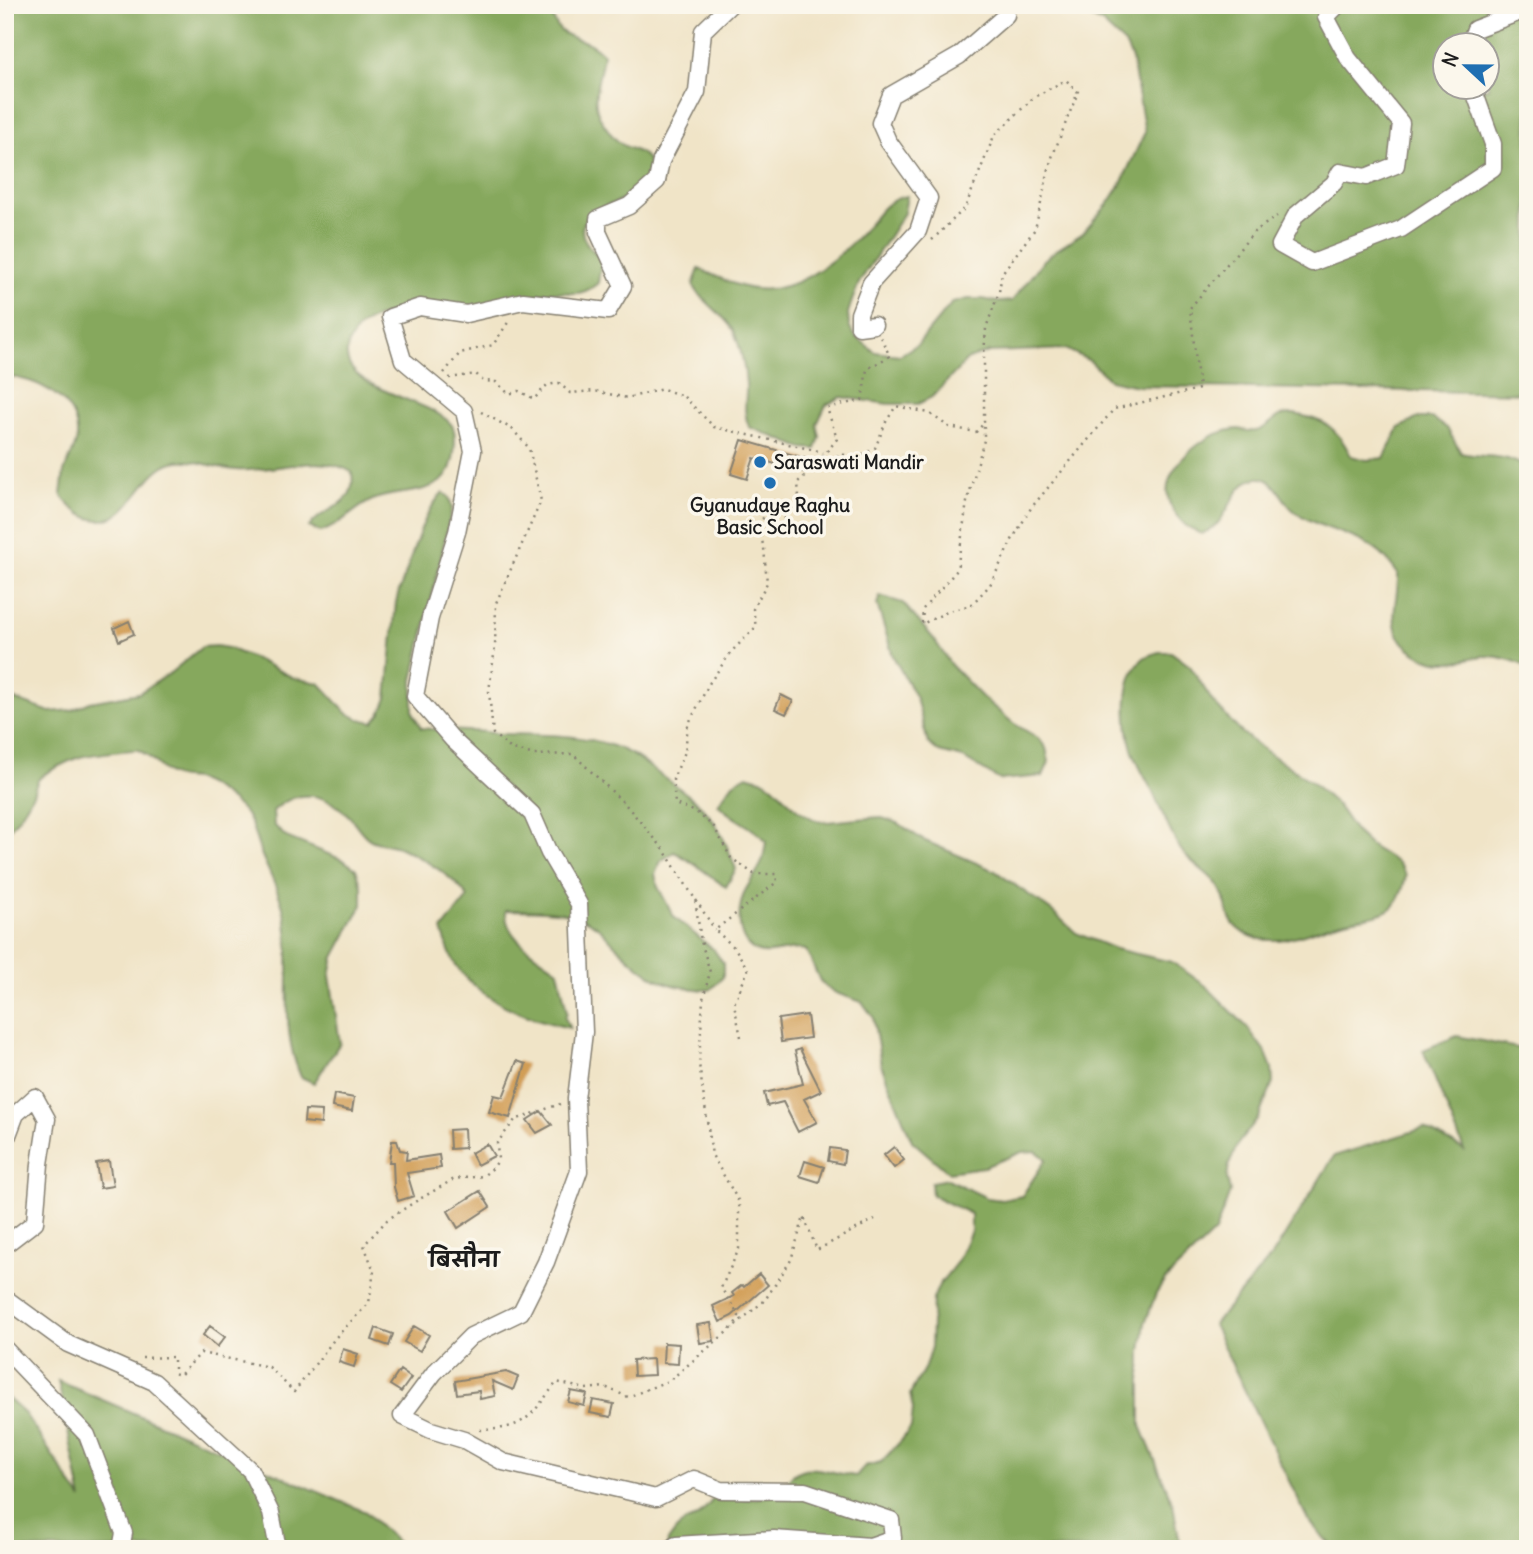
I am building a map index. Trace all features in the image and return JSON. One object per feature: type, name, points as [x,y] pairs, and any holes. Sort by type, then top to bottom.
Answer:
[{"type":"street","points":[[670,1549],[676,1545],[775,1539],[870,1546],[893,1538],[891,1520],[805,1491],[721,1490],[694,1479],[656,1498],[503,1462],[464,1440],[431,1430],[402,1416],[434,1373],[471,1336],[521,1312],[546,1262],[579,1171],[576,1098],[584,1032],[579,904],[549,853],[532,814],[453,740],[415,696],[430,618],[457,532],[473,451],[464,411],[403,360],[390,317],[420,306],[466,314],[523,301],[608,311],[623,286],[598,232],[598,219],[629,206],[657,181],[661,161],[697,92],[703,32],[730,5]]},
{"type":"street","points":[[874,325],[859,327],[859,314],[871,284],[918,231],[929,198],[888,141],[880,122],[887,104],[891,95],[959,56],[1006,15],[1004,5]]},
{"type":"street","points":[[1338,5],[1326,17],[1348,58],[1401,123],[1396,165],[1366,177],[1340,172],[1334,183],[1296,215],[1280,245],[1295,256],[1312,263],[1401,229],[1493,168],[1493,144],[1478,102]]},
{"type":"street","points":[[1474,32],[1475,29],[1528,9]]},
{"type":"street","points":[[5,1143],[16,1114],[35,1097],[47,1119],[34,1223],[5,1245]]},
{"type":"street","points":[[5,1298],[68,1344],[154,1382],[241,1461],[250,1470],[271,1513],[278,1549]]},
{"type":"street","points":[[5,1349],[86,1435],[124,1533],[121,1549]]},
{"type":"path","points":[[928,244],[965,208],[994,136],[1034,97],[1066,80],[1078,92],[1051,160],[1035,229],[1002,273],[999,292],[986,328],[984,440],[967,502],[957,570],[923,609],[922,624],[949,611],[971,605],[990,584],[1031,508],[1114,409],[1199,389],[1190,308],[1254,232],[1276,216]]},
{"type":"path","points":[[523,301],[493,345],[460,353],[439,379],[476,374],[484,381],[496,382],[509,394],[519,391],[534,399],[547,385],[559,383],[570,393],[595,391],[627,398],[663,389],[683,396],[714,427],[824,453]]},
{"type":"path","points":[[715,930],[777,881],[776,874],[754,874],[731,859],[714,827],[696,812],[675,804],[673,779],[685,752],[688,725],[710,682],[732,651],[756,627],[753,608],[767,583],[764,548],[757,523],[766,516],[781,524],[799,498],[798,482],[837,439],[827,408],[862,400],[867,369],[890,356],[874,325]]},
{"type":"path","points":[[817,464],[842,454],[856,460],[875,449],[896,406],[929,413],[949,427],[976,432],[985,422]]},
{"type":"path","points":[[480,411],[512,429],[529,448],[541,501],[496,603],[495,648],[489,691],[493,734],[510,748],[534,755],[573,754],[625,804],[662,847],[715,930],[735,948],[748,970],[734,1004],[741,1037]]},
{"type":"path","points":[[695,899],[701,941],[710,972],[703,999],[699,1064],[710,1142],[712,1155],[739,1202],[739,1249],[721,1287],[739,1316],[733,1328]]},
{"type":"path","points":[[140,1358],[174,1357],[174,1373],[180,1375],[201,1353],[252,1363],[269,1367],[294,1392],[336,1337],[369,1303],[374,1271],[364,1245],[387,1220],[454,1179],[483,1176],[498,1160],[497,1143],[514,1120],[576,1098]]},
{"type":"path","points":[[471,1430],[497,1429],[527,1420],[557,1382],[585,1389],[606,1387],[628,1397],[670,1380],[765,1300],[791,1260],[804,1217],[817,1250],[875,1219]]},
{"type":"green space","points":[[5,5],[549,5],[553,19],[564,34],[586,42],[603,54],[596,94],[597,110],[617,141],[648,159],[648,170],[643,181],[631,194],[621,201],[595,210],[585,220],[582,232],[584,238],[591,249],[602,258],[598,283],[584,292],[544,293],[510,307],[441,308],[400,312],[367,322],[356,331],[347,351],[350,366],[363,379],[442,416],[453,427],[453,461],[441,481],[426,489],[375,499],[321,532],[309,527],[345,500],[350,493],[352,472],[339,466],[310,463],[236,470],[181,461],[162,467],[125,509],[114,516],[103,520],[89,518],[73,509],[61,494],[64,472],[77,437],[71,412],[54,393],[42,386],[5,377]]},
{"type":"green space","points":[[1030,5],[1528,5],[1528,393],[1137,386],[1110,380],[1090,361],[1066,349],[989,352],[968,359],[932,397],[918,404],[888,404],[841,397],[826,405],[817,424],[820,437],[816,449],[802,448],[749,427],[745,410],[745,378],[738,342],[729,324],[693,285],[699,269],[748,288],[771,289],[787,286],[831,262],[893,200],[907,196],[904,213],[859,283],[848,313],[849,326],[856,337],[875,352],[900,355],[918,344],[952,303],[968,299],[1012,301],[1043,261],[1083,233],[1109,203],[1120,186],[1145,132],[1132,59],[1125,44],[1102,23],[1090,17]]},
{"type":"green space","points":[[1294,414],[1329,426],[1351,456],[1366,460],[1384,458],[1399,428],[1418,418],[1432,418],[1447,428],[1461,453],[1505,458],[1528,470],[1528,667],[1492,656],[1440,662],[1424,657],[1410,648],[1396,629],[1394,616],[1398,574],[1387,560],[1359,540],[1303,517],[1289,506],[1274,485],[1264,478],[1250,480],[1244,484],[1221,519],[1202,534],[1191,529],[1177,516],[1170,504],[1169,482],[1173,472],[1188,453],[1219,433],[1235,429],[1259,430],[1280,416]]},
{"type":"green space","points":[[443,492],[449,497],[452,508],[413,680],[413,712],[421,728],[554,735],[601,742],[635,756],[690,797],[716,825],[736,869],[726,887],[674,852],[661,861],[655,874],[658,887],[674,917],[714,950],[723,963],[723,977],[710,990],[679,987],[647,973],[599,928],[586,920],[564,913],[506,910],[510,930],[516,938],[558,970],[567,1012],[565,1018],[570,1028],[522,1014],[478,989],[454,961],[442,930],[468,897],[454,881],[398,847],[368,838],[349,816],[331,802],[311,796],[292,798],[273,811],[274,825],[286,837],[343,860],[356,869],[362,887],[362,905],[334,957],[330,976],[340,1043],[314,1083],[301,1077],[294,1059],[288,1023],[288,949],[283,910],[245,813],[206,784],[194,779],[174,777],[138,750],[128,750],[80,757],[46,773],[38,781],[21,815],[5,833],[5,696],[50,712],[72,710],[90,702],[139,693],[169,674],[202,647],[216,646],[255,659],[294,678],[319,683],[347,713],[373,722],[382,711],[387,698],[399,591],[422,526]]},
{"type":"green space","points":[[880,596],[903,603],[934,639],[951,665],[982,697],[1013,723],[1038,738],[1046,748],[1049,762],[1043,776],[1000,780],[963,758],[939,752],[928,743],[916,698],[893,656],[877,604]]},
{"type":"green space","points":[[1159,652],[1171,652],[1190,666],[1213,702],[1239,730],[1310,781],[1337,805],[1355,831],[1371,846],[1398,863],[1406,875],[1403,889],[1393,906],[1379,914],[1276,940],[1253,937],[1235,926],[1216,883],[1189,859],[1177,844],[1132,749],[1127,714],[1131,676],[1144,658]]},
{"type":"green space","points":[[747,775],[773,786],[798,810],[815,820],[827,822],[879,817],[898,823],[923,840],[995,871],[1052,911],[1076,933],[1115,949],[1172,962],[1206,986],[1247,1027],[1266,1053],[1272,1068],[1273,1083],[1258,1118],[1237,1145],[1229,1165],[1227,1178],[1230,1192],[1215,1232],[1165,1280],[1156,1294],[1145,1323],[1141,1351],[1141,1426],[1173,1504],[1181,1549],[667,1549],[668,1541],[676,1530],[686,1521],[698,1517],[721,1490],[736,1498],[764,1497],[778,1492],[790,1477],[802,1470],[814,1469],[856,1476],[865,1466],[881,1462],[911,1427],[913,1409],[910,1394],[925,1367],[931,1347],[933,1299],[939,1285],[957,1262],[971,1231],[971,1214],[932,1195],[931,1182],[948,1179],[987,1198],[1002,1200],[1022,1196],[1046,1159],[1036,1151],[1022,1152],[984,1167],[948,1172],[912,1141],[881,1065],[873,1017],[862,1002],[836,993],[821,983],[806,950],[763,953],[751,948],[745,941],[740,925],[740,907],[745,891],[762,862],[766,841],[718,804],[733,783]]},
{"type":"green space","points":[[1457,1036],[1528,1050],[1528,1549],[1334,1549],[1308,1520],[1213,1325],[1272,1256],[1334,1156],[1424,1128],[1464,1150],[1423,1050]]},
{"type":"green space","points":[[58,1381],[366,1512],[404,1549],[5,1549],[5,1396],[25,1414],[82,1500]]},
{"type":"building","points":[[742,440],[807,459],[804,472],[754,458],[747,479],[731,474]]},
{"type":"building","points":[[129,621],[134,634],[119,641],[114,628]]},
{"type":"building","points":[[781,695],[793,701],[786,714],[775,709]]},
{"type":"building","points":[[807,1015],[810,1038],[781,1042],[778,1019]]},
{"type":"building","points":[[800,1049],[821,1091],[804,1099],[817,1122],[798,1132],[783,1102],[767,1106],[764,1093],[803,1084],[795,1051]]},
{"type":"building","points":[[517,1061],[526,1064],[510,1118],[489,1112],[494,1095],[503,1097]]},
{"type":"building","points":[[334,1094],[354,1098],[352,1111],[332,1107]]},
{"type":"building","points":[[305,1110],[322,1111],[321,1124],[304,1122]]},
{"type":"building","points":[[541,1111],[552,1125],[537,1133],[527,1120]]},
{"type":"building","points":[[464,1129],[465,1148],[450,1149],[449,1130]]},
{"type":"building","points":[[392,1141],[397,1141],[400,1150],[407,1151],[406,1160],[439,1155],[441,1168],[407,1173],[414,1196],[398,1201],[394,1187],[393,1162],[389,1162]]},
{"type":"building","points":[[487,1144],[494,1156],[477,1165],[471,1153]]},
{"type":"building","points":[[894,1147],[904,1160],[894,1168],[884,1155]]},
{"type":"building","points":[[830,1148],[845,1150],[843,1164],[828,1161]]},
{"type":"building","points":[[109,1161],[113,1186],[100,1188],[96,1163]]},
{"type":"building","points":[[805,1161],[824,1167],[819,1182],[800,1176]]},
{"type":"building","points":[[480,1191],[490,1207],[458,1228],[448,1211]]},
{"type":"building","points":[[759,1274],[768,1285],[732,1316],[720,1322],[713,1306],[734,1296],[732,1293]]},
{"type":"building","points":[[711,1323],[714,1341],[700,1343],[697,1325]]},
{"type":"building","points":[[210,1326],[225,1337],[217,1347],[203,1335]]},
{"type":"building","points":[[414,1326],[429,1335],[420,1351],[404,1342]]},
{"type":"building","points":[[376,1328],[393,1334],[389,1346],[372,1340]]},
{"type":"building","points":[[664,1343],[679,1344],[678,1364],[663,1363]]},
{"type":"building","points":[[343,1349],[358,1354],[354,1367],[339,1362]]},
{"type":"building","points":[[653,1359],[654,1375],[634,1376],[633,1360]]},
{"type":"building","points":[[400,1370],[411,1378],[401,1392],[390,1385]]},
{"type":"building","points":[[506,1372],[518,1377],[513,1390],[492,1381],[495,1396],[480,1399],[479,1391],[457,1394],[455,1381]]},
{"type":"building","points":[[571,1391],[587,1394],[584,1406],[568,1402]]},
{"type":"building","points":[[593,1400],[614,1404],[611,1417],[590,1413]]},
{"type":"place","name":"Saraswati Mandir","points":[[760,462]]},
{"type":"place","name":"Gyanudaye Raghu Basic School","points":[[770,483]]},
{"type":"district","name":"बिसौना","points":[[464,1260]]}]
